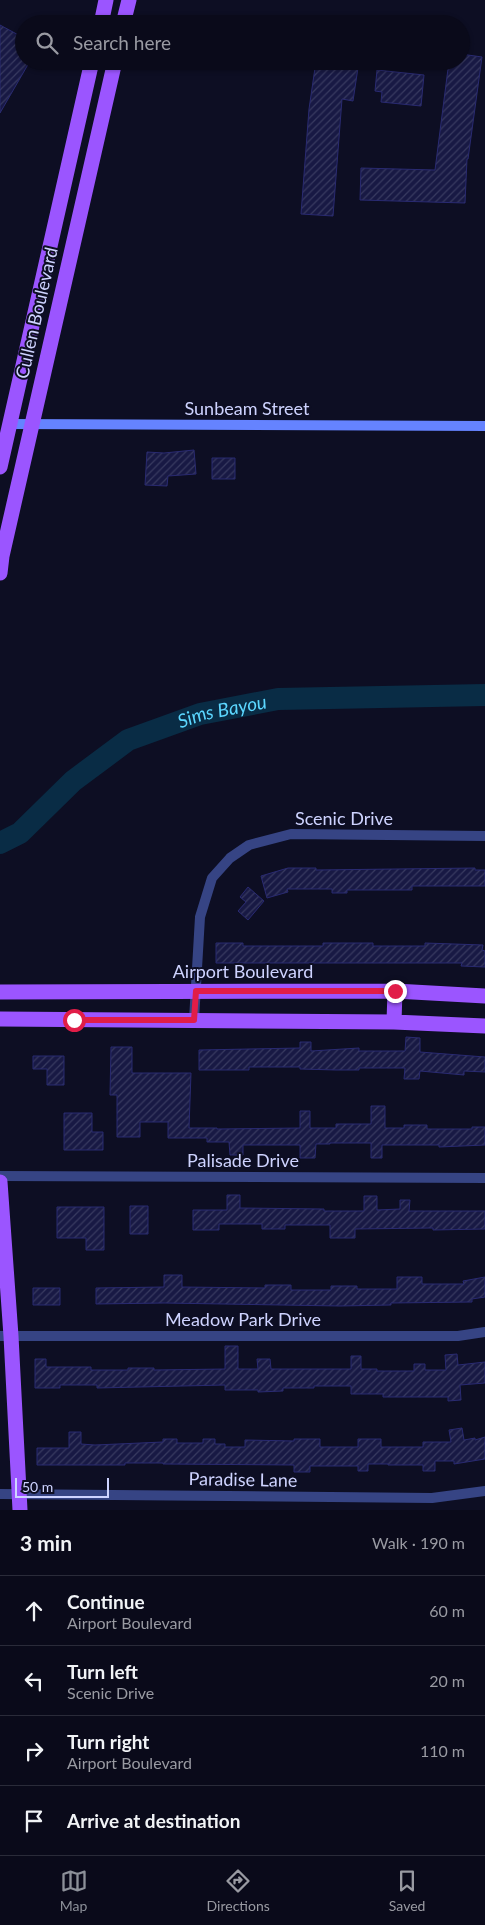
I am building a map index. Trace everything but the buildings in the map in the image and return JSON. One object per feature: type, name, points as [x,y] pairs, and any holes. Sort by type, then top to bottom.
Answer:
[{"type":"main road","points":[[103,15],[106,0]]},
{"type":"main road","points":[[125,15],[129,0]]},
{"type":"main road","name":"Cullen Boulevard","points":[[0,467],[90,70]]},
{"type":"main road","name":"Cullen Boulevard","points":[[0,573],[2,556],[31,424],[113,70]]},
{"type":"main road","points":[[85,92],[92,110],[82,150],[82,160],[90,167]]},
{"type":"main road","points":[[41,287],[61,292]]},
{"type":"main road","points":[[394,1022],[395,991]]},
{"type":"main road","name":"Airport Boulevard","points":[[0,992],[395,991],[485,996]]},
{"type":"main road","points":[[0,1019],[394,1022],[485,1026]]},
{"type":"main road","points":[[0,1182],[5,1336],[20,1510]]},
{"type":"street","name":"Sunbeam Street","points":[[10,424],[485,426]]},
{"type":"street","name":"Scenic Drive","points":[[194,1020],[200,918],[212,878],[230,858],[249,845],[292,834],[485,836]]},
{"type":"street","name":"Palisade Drive","points":[[0,1176],[485,1178]]},
{"type":"street","name":"Meadow Park Drive","points":[[5,1336],[458,1336],[485,1332]]},
{"type":"street","name":"Paradise Lane","points":[[0,1494],[432,1498],[485,1491]]},
{"type":"waterway","name":"Sims Bayou","points":[[0,843],[20,833],[73,781],[128,740],[200,714],[278,699],[485,695]]},
{"type":"route","points":[[74,1020],[194,1020],[196,991],[395,991]]}]
